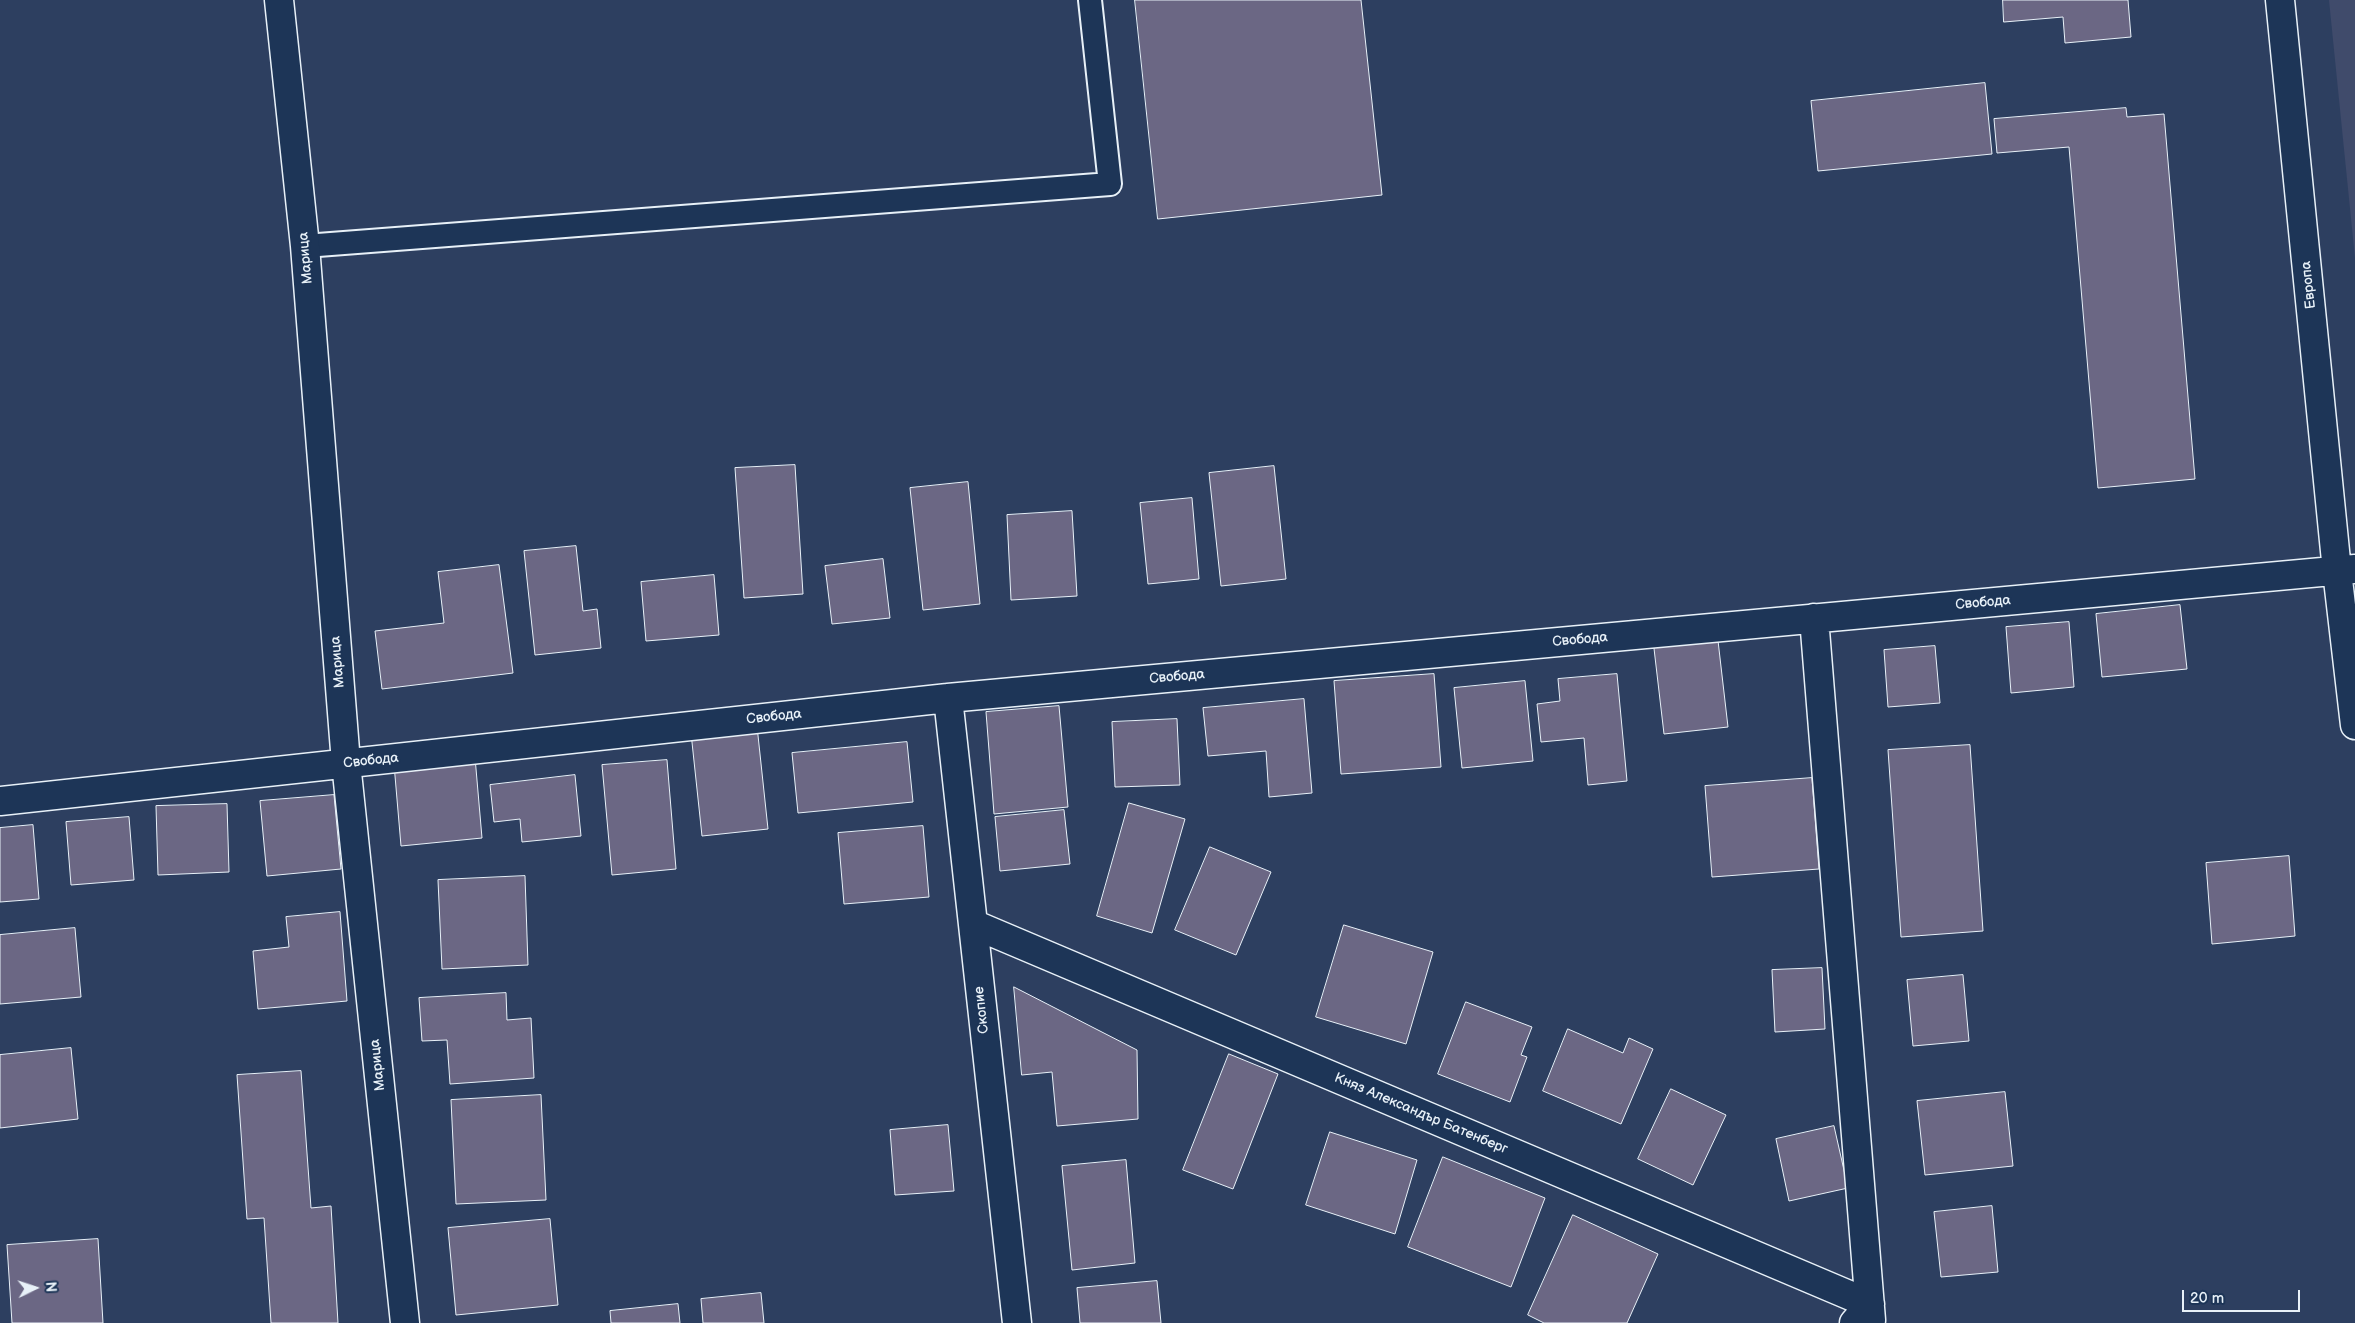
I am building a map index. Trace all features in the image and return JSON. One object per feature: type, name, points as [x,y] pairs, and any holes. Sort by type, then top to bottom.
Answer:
[{"type":"street","name":"Марица","points":[[279,0],[305,246],[346,763],[405,1323]]},
{"type":"street","name":"Европа","points":[[2280,0],[2346,570],[2355,725]]},
{"type":"street","name":"Свобода","points":[[0,801],[948,698],[2346,570]]},
{"type":"street","points":[[1814,618],[1865,1317]]},
{"type":"street","name":"Скопие","points":[[948,698],[1018,1323]]},
{"type":"street","name":"Княз Александър Батенберг","points":[[973,924],[1865,1317]]},
{"type":"lane","points":[[305,246],[1110,184],[1090,0]]},
{"type":"shaded area","points":[[2329,0],[2355,0],[2355,258]]},
{"type":"building","points":[[1135,0],[1361,0],[1382,195],[1158,219]]},
{"type":"building","points":[[2003,0],[2128,0],[2131,37],[2065,43],[2063,17],[2004,22]]},
{"type":"building","points":[[1985,83],[1992,154],[1818,171],[1811,101]]},
{"type":"building","points":[[2126,108],[2127,117],[2164,114],[2195,479],[2098,488],[2069,147],[1997,153],[1994,119]]},
{"type":"building","points":[[795,465],[803,594],[744,598],[735,468]]},
{"type":"building","points":[[1274,466],[1286,579],[1221,586],[1209,473]]},
{"type":"building","points":[[968,482],[980,604],[923,610],[910,488]]},
{"type":"building","points":[[1192,498],[1199,579],[1148,584],[1140,503]]},
{"type":"building","points":[[1072,511],[1077,596],[1011,600],[1007,515]]},
{"type":"building","points":[[576,546],[583,611],[597,609],[601,648],[535,655],[524,551]]},
{"type":"building","points":[[883,559],[890,618],[832,624],[825,566]]},
{"type":"building","points":[[499,565],[513,673],[382,689],[375,631],[444,623],[438,572]]},
{"type":"building","points":[[714,575],[719,635],[646,641],[641,582]]},
{"type":"building","points":[[2180,605],[2187,669],[2102,677],[2096,614]]},
{"type":"building","points":[[2069,622],[2074,687],[2011,693],[2006,627]]},
{"type":"building","points":[[1717,632],[1728,727],[1664,734],[1653,640]]},
{"type":"building","points":[[1935,646],[1940,703],[1888,707],[1884,650]]},
{"type":"building","points":[[1434,674],[1441,767],[1341,774],[1334,681]]},
{"type":"building","points":[[1617,674],[1627,781],[1588,785],[1584,738],[1541,742],[1537,704],[1560,701],[1558,679]]},
{"type":"building","points":[[1525,681],[1533,761],[1462,768],[1454,688]]},
{"type":"building","points":[[1304,699],[1312,793],[1269,797],[1266,751],[1208,756],[1203,708]]},
{"type":"building","points":[[1059,706],[1068,807],[994,814],[986,712]]},
{"type":"building","points":[[1177,719],[1180,785],[1115,787],[1112,722]]},
{"type":"building","points":[[757,726],[768,829],[702,836],[691,733]]},
{"type":"building","points":[[907,742],[913,802],[798,813],[792,753]]},
{"type":"building","points":[[1970,745],[1983,931],[1901,937],[1888,750]]},
{"type":"building","points":[[475,757],[482,838],[401,846],[394,764]]},
{"type":"building","points":[[667,760],[676,869],[612,875],[602,765]]},
{"type":"building","points":[[575,775],[581,836],[522,842],[520,819],[494,822],[490,785]]},
{"type":"building","points":[[1812,778],[1819,869],[1712,877],[1705,786]]},
{"type":"building","points":[[334,795],[341,869],[267,876],[260,801]]},
{"type":"building","points":[[1129,803],[1185,819],[1152,933],[1097,916]]},
{"type":"building","points":[[227,804],[229,872],[158,875],[156,806]]},
{"type":"building","points":[[1064,810],[1070,864],[1000,871],[995,817]]},
{"type":"building","points":[[129,817],[134,880],[71,885],[66,822]]},
{"type":"building","points":[[33,825],[39,899],[0,902],[0,828]]},
{"type":"building","points":[[923,826],[929,897],[844,904],[838,833]]},
{"type":"building","points":[[1210,847],[1271,872],[1236,955],[1175,930]]},
{"type":"building","points":[[2289,856],[2295,936],[2212,944],[2206,863]]},
{"type":"building","points":[[525,876],[528,965],[442,969],[438,880]]},
{"type":"building","points":[[340,912],[347,1001],[258,1009],[253,951],[289,947],[286,917]]},
{"type":"building","points":[[1344,925],[1433,952],[1406,1044],[1316,1017]]},
{"type":"building","points":[[75,928],[81,997],[0,1004],[0,935]]},
{"type":"building","points":[[1822,968],[1825,1029],[1775,1032],[1772,970]]},
{"type":"building","points":[[1963,975],[1969,1041],[1913,1046],[1907,980]]},
{"type":"building","points":[[1014,987],[1137,1050],[1138,1119],[1057,1126],[1052,1072],[1022,1075]]},
{"type":"building","points":[[506,993],[507,1020],[531,1018],[534,1078],[450,1084],[447,1040],[422,1041],[419,998]]},
{"type":"building","points":[[1466,1002],[1532,1027],[1521,1055],[1527,1057],[1510,1102],[1438,1074]]},
{"type":"building","points":[[1568,1029],[1623,1053],[1629,1038],[1653,1049],[1621,1124],[1543,1091]]},
{"type":"building","points":[[71,1048],[78,1119],[0,1128],[0,1055]]},
{"type":"building","points":[[1229,1054],[1278,1074],[1233,1189],[1183,1170]]},
{"type":"building","points":[[301,1071],[311,1208],[331,1206],[338,1323],[271,1323],[264,1218],[247,1219],[237,1075]]},
{"type":"building","points":[[1671,1089],[1726,1115],[1693,1185],[1638,1159]]},
{"type":"building","points":[[2005,1092],[2013,1166],[1925,1175],[1917,1101]]},
{"type":"building","points":[[541,1095],[546,1200],[456,1204],[451,1100]]},
{"type":"building","points":[[948,1125],[954,1191],[895,1195],[890,1130]]},
{"type":"building","points":[[1834,1126],[1848,1188],[1789,1201],[1776,1139]]},
{"type":"building","points":[[1330,1132],[1417,1160],[1395,1234],[1306,1205]]},
{"type":"building","points":[[1443,1157],[1545,1198],[1511,1287],[1408,1247]]},
{"type":"building","points":[[1126,1160],[1135,1263],[1072,1270],[1062,1166]]},
{"type":"building","points":[[1992,1206],[1998,1272],[1941,1277],[1934,1212]]},
{"type":"building","points":[[1573,1215],[1658,1254],[1627,1323],[1544,1323],[1528,1315]]},
{"type":"building","points":[[550,1219],[558,1305],[456,1315],[448,1228]]},
{"type":"building","points":[[98,1239],[103,1323],[12,1323],[7,1245]]},
{"type":"building","points":[[1157,1281],[1161,1323],[1080,1323],[1077,1288]]},
{"type":"building","points":[[761,1293],[764,1323],[703,1323],[701,1299]]},
{"type":"building","points":[[678,1304],[680,1323],[611,1323],[610,1311]]}]
